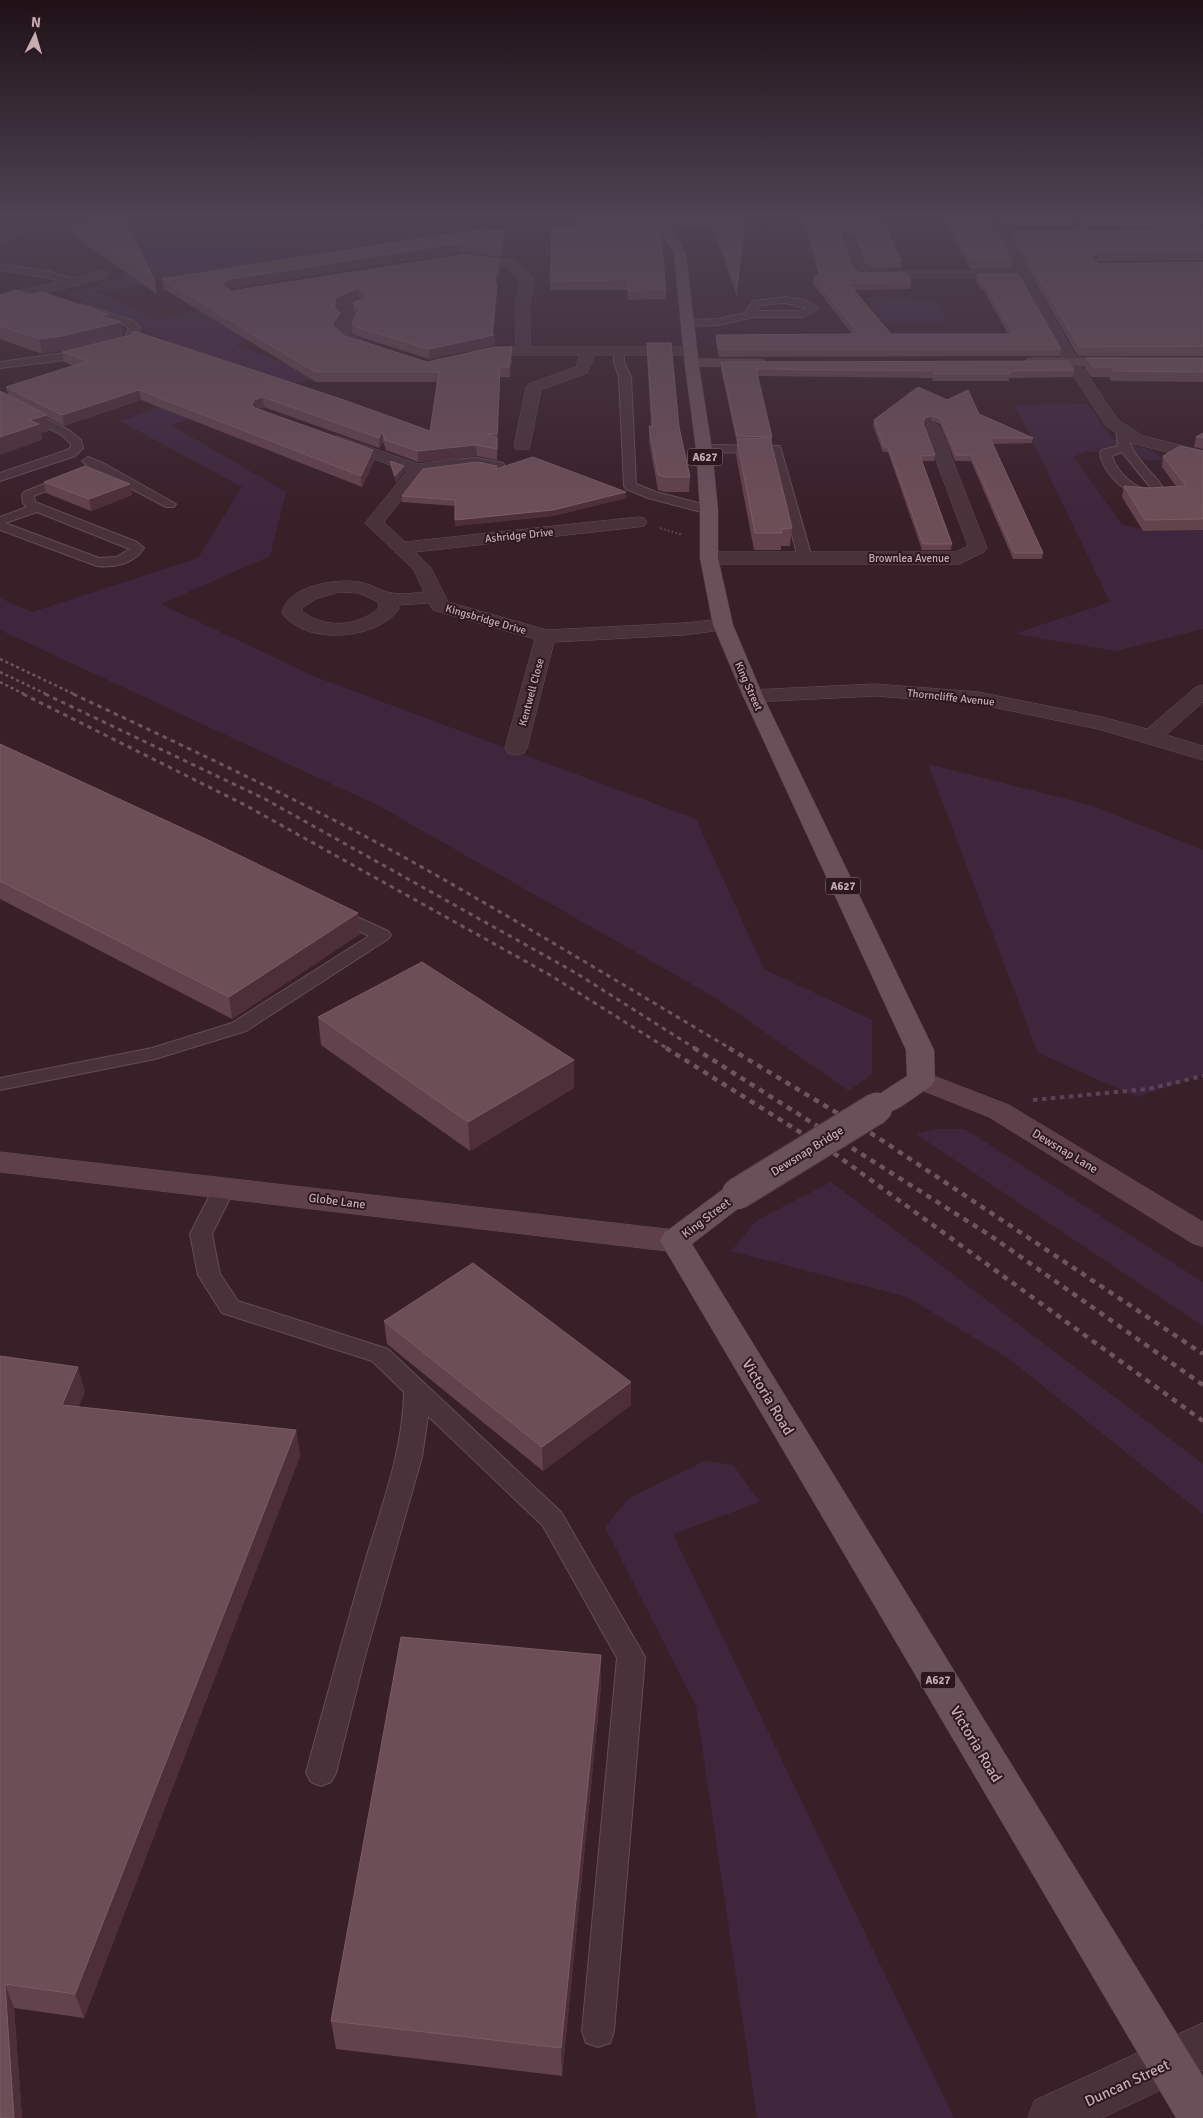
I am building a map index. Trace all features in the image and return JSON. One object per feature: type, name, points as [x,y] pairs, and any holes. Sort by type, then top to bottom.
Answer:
[{"type":"main road","name":"King Street","points":[[686,315],[704,449],[710,550],[723,625],[753,696],[920,1050],[921,1080]]},
{"type":"main road","name":"Dewsnap Bridge","points":[[737,1194],[921,1080]]},
{"type":"main road","name":"King Street","points":[[674,1241],[737,1194]]},
{"type":"main road","name":"Victoria Road","points":[[674,1241],[1186,2055],[1202,2118]]},
{"type":"street","points":[[344,315],[351,321],[342,334],[350,342],[393,356]]},
{"type":"street","points":[[523,315],[523,350]]},
{"type":"street","points":[[1045,315],[1072,362],[1112,423],[1137,440],[1203,456]]},
{"type":"street","points":[[522,446],[534,387],[582,370],[589,350]]},
{"type":"street","points":[[456,360],[495,351],[589,350],[770,363]]},
{"type":"street","points":[[1014,362],[1138,362]]},
{"type":"street","name":"Brownlea Avenue","points":[[710,550],[805,558],[959,558],[978,548],[932,428]]},
{"type":"street","points":[[318,434],[417,469],[453,464]]},
{"type":"street","name":"Kingsbridge Drive","points":[[417,469],[374,523],[422,568],[440,606],[546,636],[684,629],[723,625]]},
{"type":"street","name":"Ashridge Drive","points":[[401,548],[638,522]]},
{"type":"street","points":[[387,599],[436,597]]},
{"type":"street","name":"Kentwell Close","points":[[516,748],[546,636]]},
{"type":"street","name":"Thorncliffe Avenue","points":[[753,696],[876,690],[978,698],[1102,723],[1203,752]]},
{"type":"street","points":[[1151,738],[1203,691]]},
{"type":"street","name":"Dewsnap Lane","points":[[921,1080],[999,1111],[1203,1236]]},
{"type":"street","name":"Globe Lane","points":[[0,1162],[674,1241]]},
{"type":"street","name":"Duncan Street","points":[[1051,2118],[1186,2055]]},
{"type":"lane","points":[[0,365],[25,364],[84,354],[128,341],[135,328],[129,322],[105,315]]},
{"type":"lane","points":[[687,323],[718,322],[746,315]]},
{"type":"lane","points":[[619,351],[619,362],[625,377],[630,486],[652,495],[709,510]]},
{"type":"lane","points":[[0,398],[66,433],[77,443],[77,448],[71,453],[0,477]]},
{"type":"lane","points":[[1122,430],[1120,438],[1123,448]]},
{"type":"lane","points":[[704,449],[776,449],[805,558]]},
{"type":"lane","points":[[71,453],[170,504]]},
{"type":"lane","points":[[453,464],[477,462],[499,466]]},
{"type":"lane","points":[[0,526],[104,564],[113,563],[136,551],[137,548],[132,545],[37,508],[29,503],[28,498],[32,492],[98,466]]},
{"type":"lane","points":[[0,521],[37,508]]},
{"type":"lane","points":[[0,1084],[155,1053],[239,1027],[382,935],[319,904]]},
{"type":"lane","points":[[224,1188],[202,1234],[209,1276],[230,1307],[380,1355],[552,1519],[631,1657],[598,2031]]},
{"type":"lane","points":[[321,1773],[350,1660],[409,1457],[416,1421],[416,1389]]},
{"type":"path","points":[[638,522],[710,550]]},
{"type":"path","points":[[999,1111],[1031,1100],[1148,1089],[1203,1076]]},
{"type":"shaded area","points":[[111,315],[147,315],[158,320],[180,315],[222,315],[262,336],[235,345],[319,376],[171,425],[286,492],[270,556],[161,604],[316,677],[696,819],[764,969],[872,1020],[872,1074],[849,1091],[716,998],[379,806],[0,630],[0,598],[32,612],[198,558],[242,487],[120,421],[243,376]]},
{"type":"shaded area","points":[[879,315],[944,315],[947,322],[884,322]]},
{"type":"shaded area","points":[[1088,404],[1112,439],[1151,450],[1164,459],[1153,461],[1117,454],[1086,451],[1074,457],[1122,525],[1144,530],[1203,525],[1203,629],[1116,651],[1014,634],[1110,602],[1015,405]]},
{"type":"shaded area","points":[[928,764],[1090,805],[1203,850],[1203,1075],[1137,1097],[1038,1053]]},
{"type":"shaded area","points":[[936,1129],[965,1129],[1203,1282],[1203,1326],[916,1134]]},
{"type":"shaded area","points":[[831,1182],[1203,1464],[1203,1514],[1008,1358],[907,1297],[731,1251],[757,1220]]},
{"type":"shaded area","points":[[705,1461],[733,1465],[760,1502],[673,1534],[954,2118],[757,2118],[696,1706],[605,1527],[629,1498]]},
{"type":"building","points":[[0,315],[105,315],[101,316],[121,322],[62,336],[39,339],[0,326]]},
{"type":"building","points":[[221,315],[339,315],[332,325],[345,336],[427,362],[495,347],[512,347],[509,367],[500,367],[497,434],[487,434],[497,438],[497,449],[476,445],[418,451],[385,440],[382,431],[379,438],[263,397],[254,400],[252,405],[255,408],[373,450],[361,476],[139,390],[62,415],[6,387],[88,361],[62,352],[131,335],[134,331],[344,400],[430,431],[439,372],[315,372]]},
{"type":"building","points":[[357,315],[494,315],[492,334],[494,335],[429,349],[356,327],[352,323]]},
{"type":"building","points":[[844,315],[875,315],[891,334],[1013,334],[1002,315],[1041,315],[1061,349],[719,349],[716,335],[859,334]]},
{"type":"building","points":[[1060,315],[1203,315],[1203,346],[1079,347]]},
{"type":"building","points":[[647,343],[671,343],[679,427],[690,477],[665,477],[658,475],[649,426],[653,426]]},
{"type":"building","points":[[1087,358],[1203,358],[1203,372],[1113,371],[1111,367],[1093,367]]},
{"type":"building","points":[[1068,361],[1074,370],[1008,371],[1010,374],[933,374],[938,371],[756,369],[772,437],[737,436],[721,362]]},
{"type":"building","points":[[918,387],[947,400],[968,390],[979,414],[1033,438],[990,438],[1043,553],[1014,553],[971,455],[956,455],[940,418],[932,416],[925,418],[923,423],[935,455],[920,456],[952,544],[923,544],[888,447],[884,447],[874,420]]},
{"type":"building","points":[[0,391],[47,415],[29,420],[39,424],[0,437]]},
{"type":"building","points":[[1203,433],[1203,438],[1196,437]]},
{"type":"building","points":[[770,438],[792,528],[781,529],[782,533],[755,533],[737,439]]},
{"type":"building","points":[[1180,446],[1203,451],[1203,519],[1145,520],[1124,486],[1148,488],[1186,486],[1163,456]]},
{"type":"building","points":[[533,457],[626,492],[553,510],[455,520],[455,500],[402,496],[423,469],[477,462],[497,466],[496,469]]},
{"type":"building","points":[[390,461],[404,466],[395,476]]},
{"type":"building","points":[[85,466],[130,484],[89,499],[44,482]]},
{"type":"building","points":[[0,744],[208,840],[358,913],[229,997],[0,881]]},
{"type":"building","points":[[422,962],[574,1060],[468,1122],[318,1017]]},
{"type":"building","points":[[473,1263],[631,1382],[542,1447],[384,1321]]},
{"type":"building","points":[[0,1356],[78,1367],[62,1405],[296,1430],[75,1994],[5,1984],[14,2118],[0,2118]]},
{"type":"building","points":[[401,1637],[601,1655],[561,2048],[331,2021]]},
{"type":"railway","points":[[0,659],[76,695]]},
{"type":"railway","points":[[0,672],[48,695]]},
{"type":"railway","points":[[0,682],[26,695]]},
{"type":"railway","points":[[23,694],[245,805],[550,975],[668,1049]]},
{"type":"railway","points":[[45,694],[265,799],[576,973],[696,1049]]},
{"type":"railway","points":[[73,694],[280,793],[402,856],[526,927],[731,1049]]},
{"type":"railway","points":[[666,1048],[835,1154],[1203,1421]]},
{"type":"railway","points":[[694,1048],[991,1236],[1203,1385]]},
{"type":"railway","points":[[729,1048],[877,1137],[1203,1354]]}]
